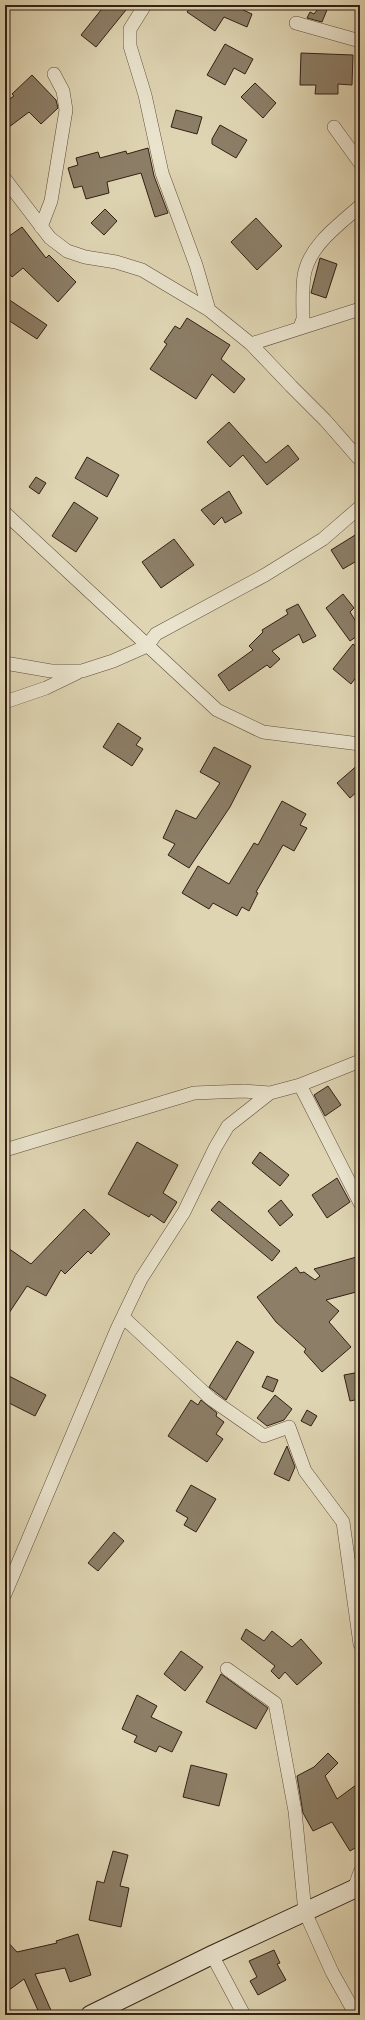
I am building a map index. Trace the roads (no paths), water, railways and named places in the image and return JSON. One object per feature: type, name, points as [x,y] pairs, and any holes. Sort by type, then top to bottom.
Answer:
[{"type":"main road","points":[[90,2015],[212,1955],[357,1888]]},
{"type":"street","points":[[145,5],[130,29],[130,46],[145,95],[162,173],[196,265],[209,310]]},
{"type":"street","points":[[296,23],[360,41]]},
{"type":"street","points":[[41,227],[51,201],[66,110],[63,91],[54,74]]},
{"type":"street","points":[[334,127],[360,163]]},
{"type":"street","points":[[5,179],[50,238],[67,251],[85,258],[116,262],[142,270],[209,310],[251,344],[325,420],[360,460]]},
{"type":"street","points":[[300,327],[303,319],[304,274],[312,255],[322,240],[360,206]]},
{"type":"street","points":[[251,344],[300,327],[360,309]]},
{"type":"street","points":[[5,702],[46,688],[82,671],[113,661],[146,646],[156,634],[265,575],[323,539],[360,507]]},
{"type":"street","points":[[5,513],[146,646],[217,710],[263,732],[360,744]]},
{"type":"street","points":[[5,663],[51,671],[82,671]]},
{"type":"street","points":[[5,1594],[141,1279],[184,1212],[215,1148],[228,1126],[270,1094],[300,1085],[360,1061]]},
{"type":"street","points":[[300,1085],[360,1203]]},
{"type":"street","points":[[5,1150],[194,1093],[238,1090],[270,1094]]},
{"type":"street","points":[[123,1318],[211,1399],[264,1436],[289,1427],[305,1471],[343,1522],[360,1644]]},
{"type":"street","points":[[227,1669],[275,1704],[295,1811],[305,1912],[332,1972],[356,2015]]},
{"type":"street","points":[[357,1888],[360,1872]]},
{"type":"street","points":[[212,1955],[244,2015]]}]
